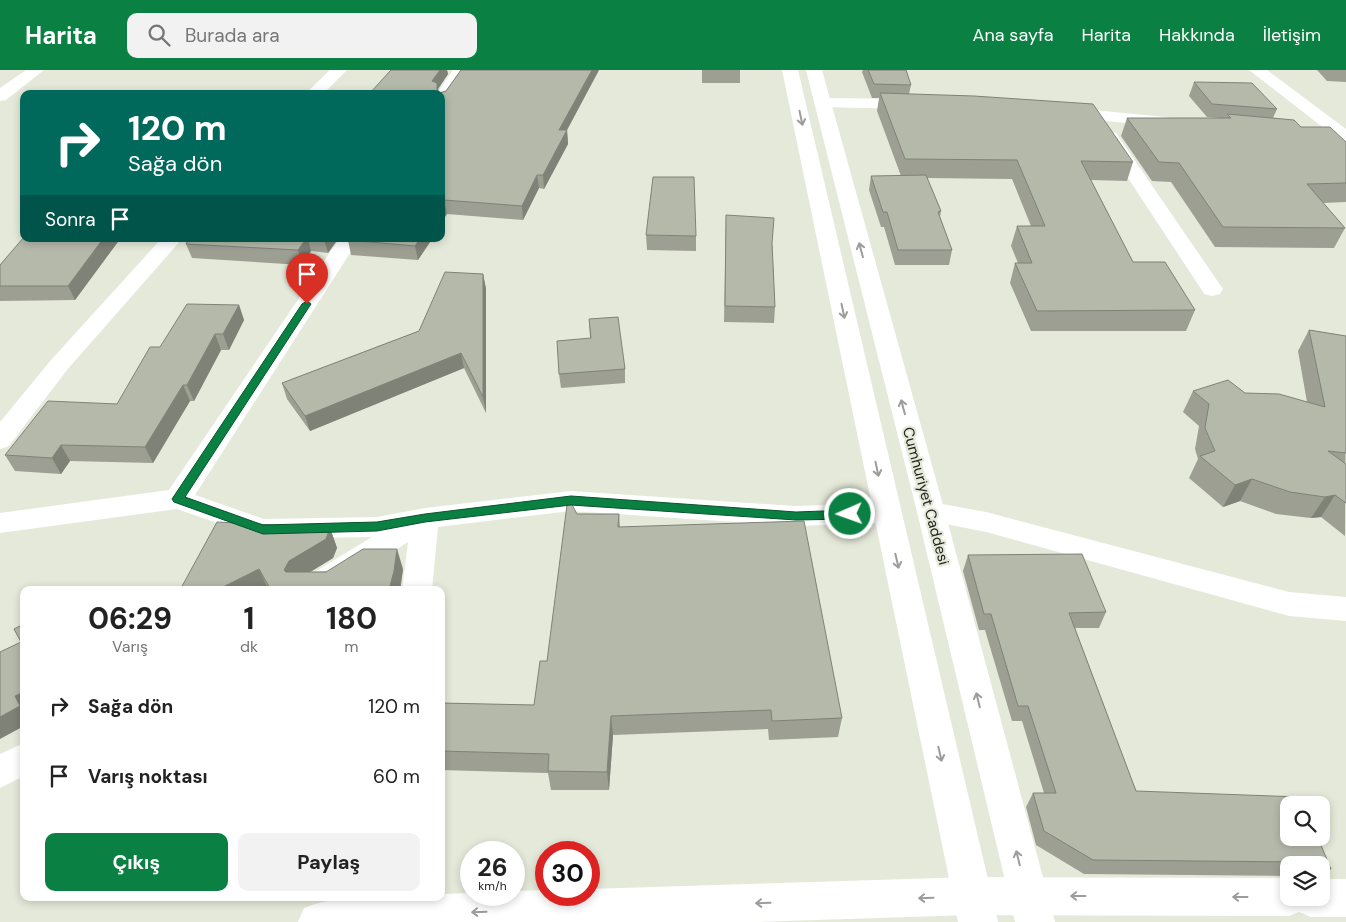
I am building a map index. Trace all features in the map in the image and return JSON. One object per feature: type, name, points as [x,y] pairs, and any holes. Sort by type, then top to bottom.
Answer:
[{"type":"street","points":[[0,96],[36,70]]},
{"type":"street","points":[[317,90],[339,70]]},
{"type":"street","points":[[445,93],[461,70]]},
{"type":"street","points":[[790,70],[975,909]]},
{"type":"street","name":"Cumhuriyet Caddesi","points":[[814,70],[931,512],[1031,909]]},
{"type":"street","points":[[1257,70],[1345,136]]},
{"type":"street","points":[[822,103],[936,105]]},
{"type":"street","points":[[1049,111],[1183,123]]},
{"type":"street","points":[[1095,115],[1212,289]]},
{"type":"street","points":[[1288,132],[1345,136]]},
{"type":"street","points":[[0,440],[59,365],[169,242]]},
{"type":"street","points":[[178,499],[348,242]]},
{"type":"street","points":[[0,523],[178,499],[263,529],[377,527],[425,518],[571,500],[796,516],[887,513]]},
{"type":"street","points":[[931,512],[986,522],[1289,604],[1346,609]]},
{"type":"street","points":[[315,586],[425,518]]},
{"type":"street","points":[[417,586],[425,518]]},
{"type":"street","points":[[0,772],[20,760]]},
{"type":"street","points":[[318,922],[379,906],[1031,909],[1280,897]]},
{"type":"street","points":[[1330,898],[1346,898]]},
{"type":"building","points":[[391,70],[440,70],[432,81],[437,83],[437,90],[373,90]]},
{"type":"building","points":[[461,70],[592,70],[559,130],[567,130],[543,175],[537,175],[522,206],[445,200],[445,91]]},
{"type":"building","points":[[868,70],[906,70],[911,85],[874,84]]},
{"type":"building","points":[[1194,82],[1252,83],[1277,109],[1212,104]]},
{"type":"building","points":[[880,93],[974,96],[1093,104],[1133,162],[1081,161],[1133,262],[1165,262],[1195,310],[1037,311],[1015,263],[1032,263],[1017,226],[1045,226],[1017,160],[905,159]]},
{"type":"building","points":[[1227,114],[1294,120],[1301,127],[1330,127],[1346,142],[1346,183],[1307,184],[1345,228],[1223,227],[1179,163],[1159,162],[1127,118],[1231,118]]},
{"type":"building","points":[[926,175],[941,211],[938,212],[952,250],[898,250],[887,212],[883,212],[871,176]]},
{"type":"building","points":[[653,177],[694,177],[696,236],[646,235]]},
{"type":"building","points":[[726,215],[774,218],[772,243],[775,307],[725,306]]},
{"type":"building","points":[[20,242],[101,242],[68,286],[0,286],[0,265]]},
{"type":"building","points":[[187,242],[304,242],[298,250],[186,244]]},
{"type":"building","points":[[370,242],[418,242],[415,246]]},
{"type":"building","points":[[445,272],[483,274],[483,397],[461,353],[305,416],[282,383],[419,331]]},
{"type":"building","points":[[187,304],[239,305],[223,334],[215,334],[187,385],[183,385],[145,447],[61,445],[52,458],[5,455],[48,401],[117,404],[150,347],[160,347]]},
{"type":"building","points":[[618,317],[625,369],[559,374],[557,341],[591,338],[589,319]]},
{"type":"building","points":[[1309,330],[1346,336],[1346,453],[1328,451],[1346,464],[1346,503],[1335,495],[1325,497],[1290,492],[1252,479],[1235,485],[1200,456],[1215,451],[1205,428],[1209,404],[1193,391],[1228,380],[1245,393],[1279,394],[1325,407]]},
{"type":"building","points":[[568,497],[577,514],[619,514],[618,527],[804,521],[842,718],[772,721],[771,710],[611,716],[607,772],[548,771],[549,754],[445,751],[445,703],[534,705],[540,661],[547,661]]},
{"type":"building","points":[[217,522],[330,528],[326,539],[289,561],[284,570],[286,572],[326,572],[363,549],[397,549],[390,586],[269,586],[259,569],[225,586],[182,586]]},
{"type":"building","points":[[1082,554],[1106,612],[1069,613],[1136,791],[1280,796],[1280,846],[1321,846],[1326,856],[1280,856],[1280,862],[1093,860],[1044,831],[1033,793],[1056,793],[1028,706],[1018,706],[991,614],[984,614],[968,555]]},
{"type":"building","points":[[20,626],[20,640],[14,629]]},
{"type":"building","points":[[20,642],[20,694],[15,696],[20,706],[0,717],[0,652]]},
{"type":"route","points":[[307,304],[178,499],[263,529],[377,527],[425,518],[571,500],[796,516],[850,514]]}]
